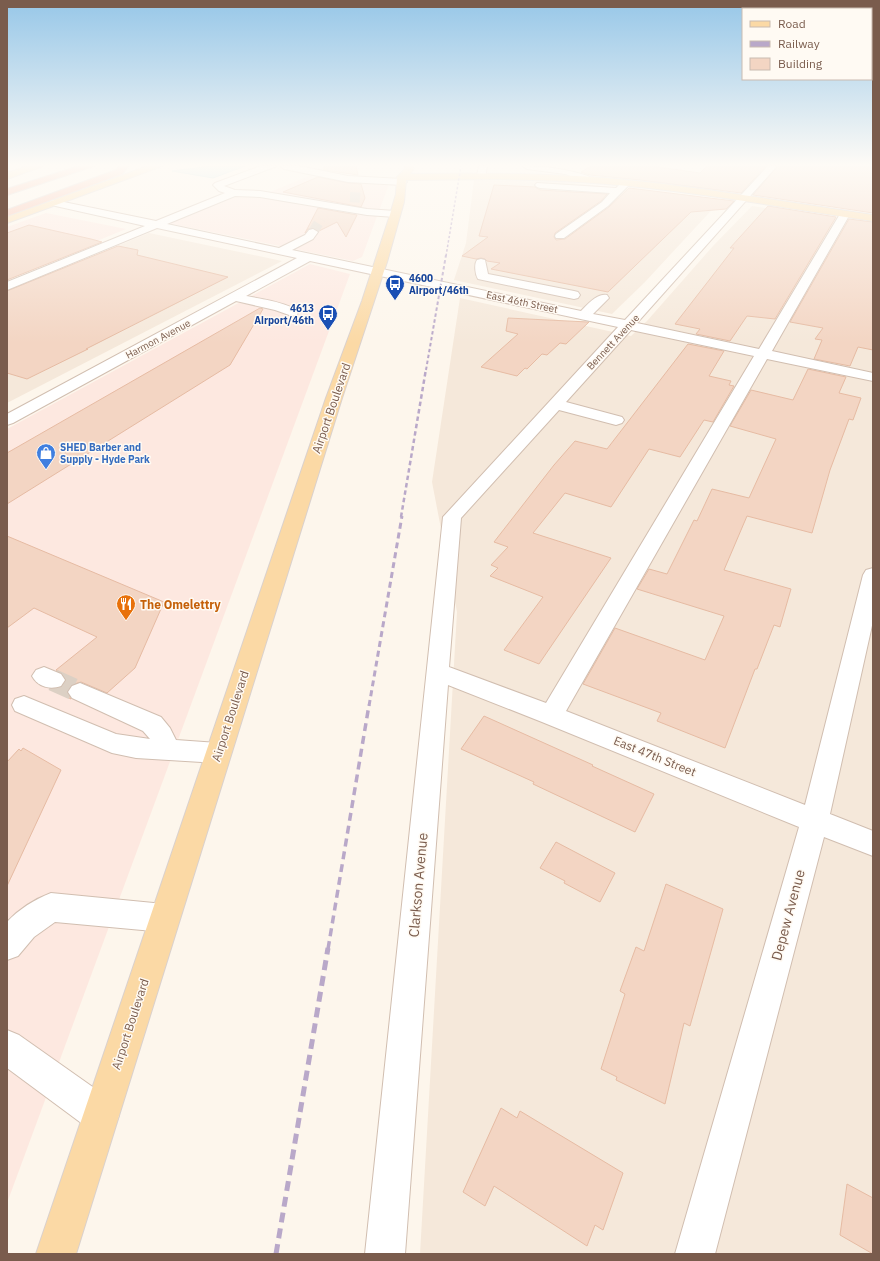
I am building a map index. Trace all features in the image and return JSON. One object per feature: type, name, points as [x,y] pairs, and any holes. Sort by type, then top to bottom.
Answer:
[{"type":"main road","name":"Airport Boulevard","points":[[56,1254],[164,918],[334,398],[378,271],[392,225]]},
{"type":"street","points":[[7,286],[156,225]]},
{"type":"street","name":"East 46th Street","points":[[156,225],[873,377]]},
{"type":"street","points":[[560,236],[576,225]]},
{"type":"street","name":"Bennett Avenue","points":[[452,517],[719,225]]},
{"type":"street","points":[[551,715],[839,225]]},
{"type":"street","points":[[281,251],[308,237],[313,232]]},
{"type":"street","name":"Harmon Avenue","points":[[7,420],[308,257]]},
{"type":"street","points":[[481,262],[482,276],[574,295]]},
{"type":"street","points":[[524,303],[543,288]]},
{"type":"street","points":[[235,297],[279,307],[292,312]]},
{"type":"street","points":[[584,315],[602,298]]},
{"type":"street","points":[[555,404],[616,420]]},
{"type":"street","name":"Clarkson Avenue","points":[[385,1254],[436,672],[452,517]]},
{"type":"street","name":"Depew Avenue","points":[[695,1254],[815,820],[873,575]]},
{"type":"street","name":"East 47th Street","points":[[436,672],[551,715],[873,844]]},
{"type":"street","points":[[80,692],[152,724],[161,735],[166,750]]},
{"type":"street","points":[[24,705],[112,743],[136,748],[218,753]]},
{"type":"street","points":[[7,945],[23,927],[51,907],[164,918]]},
{"type":"street","points":[[7,1048],[101,1115]]},
{"type":"shaded area","points":[[13,225],[105,225],[126,229],[7,278],[7,227]]},
{"type":"shaded area","points":[[177,225],[374,225],[362,257],[353,261]]},
{"type":"shaded area","points":[[468,225],[698,225],[645,282],[612,314],[454,280],[466,243]]},
{"type":"shaded area","points":[[734,225],[873,225],[873,1254],[420,1254],[457,612],[432,482],[460,298],[631,336],[647,321]]},
{"type":"shaded area","points":[[149,233],[282,261],[7,403],[7,291]]},
{"type":"shaded area","points":[[310,264],[350,274],[7,1203],[7,429]]},
{"type":"building","points":[[29,225],[102,242],[7,280],[7,233]]},
{"type":"building","points":[[309,225],[331,225],[319,231],[313,228],[308,229],[305,233]]},
{"type":"building","points":[[339,225],[352,225],[346,237]]},
{"type":"building","points":[[482,225],[567,225],[555,233],[554,237],[556,240],[565,239],[584,225],[678,225],[608,292],[491,269],[500,263],[487,261],[481,258],[476,259],[462,256],[488,237],[479,236]]},
{"type":"building","points":[[751,225],[831,225],[775,319],[747,316],[730,341],[696,334],[700,329],[675,324],[734,248],[730,248]]},
{"type":"building","points":[[846,225],[873,225],[873,350],[858,347],[850,366],[814,359],[822,340],[815,339],[823,328],[790,322]]},
{"type":"building","points":[[118,246],[138,250],[137,255],[228,277],[27,379],[7,373],[7,291]]},
{"type":"building","points":[[260,308],[263,309],[230,365],[7,504],[7,453]]},
{"type":"building","points":[[508,318],[589,322],[566,344],[560,343],[547,355],[542,354],[527,369],[525,368],[517,376],[481,367],[518,334],[506,331]]},
{"type":"building","points":[[688,344],[724,351],[709,376],[731,381],[729,385],[734,386],[713,422],[704,420],[680,457],[649,449],[611,507],[565,493],[533,533],[611,558],[539,664],[504,650],[543,597],[490,576],[498,568],[491,565],[508,547],[494,542],[554,465],[575,441],[607,449]]},
{"type":"building","points":[[808,369],[846,377],[839,393],[861,398],[853,420],[849,419],[830,470],[812,533],[747,516],[724,570],[791,589],[780,627],[774,625],[757,669],[755,669],[725,748],[657,721],[661,713],[583,684],[615,628],[705,660],[724,616],[637,589],[649,569],[667,574],[694,520],[697,521],[712,489],[749,498],[776,439],[730,426],[751,390],[793,400]]},
{"type":"building","points":[[7,536],[164,602],[135,668],[107,693],[81,682],[71,685],[67,691],[71,699],[51,689],[61,687],[66,681],[62,673],[56,670],[97,637],[34,608],[7,628]]},
{"type":"building","points":[[484,716],[654,794],[635,832],[533,784],[534,782],[461,749]]},
{"type":"building","points":[[23,748],[61,770],[7,886],[7,762],[19,749],[21,751]]},
{"type":"building","points":[[556,842],[615,873],[600,902],[564,883],[565,881],[540,868]]},
{"type":"building","points":[[666,884],[723,909],[690,1026],[684,1023],[665,1104],[616,1080],[617,1077],[601,1069],[625,994],[620,991],[636,947],[644,951]]},
{"type":"building","points":[[501,1108],[517,1118],[520,1111],[623,1173],[603,1230],[595,1225],[587,1246],[494,1186],[485,1206],[463,1192]]},
{"type":"building","points":[[847,1184],[873,1198],[873,1254],[840,1235]]},
{"type":"tunnel","points":[[313,232],[317,225]]},
{"type":"tunnel","points":[[53,680],[80,692]]},
{"type":"railway","points":[[446,256],[451,225]]},
{"type":"railway","points":[[426,370],[446,255]]},
{"type":"railway","points":[[401,517],[426,369]]},
{"type":"railway","points":[[369,706],[402,516]]},
{"type":"railway","points":[[328,949],[369,705]]},
{"type":"railway","points":[[276,1254],[328,948]]},
{"type":"place","name":"4600 Airport/46th","points":[[395,301]]},
{"type":"place","name":"4613 Airport/46th","points":[[328,331]]},
{"type":"place","name":"SHED Barber and Supply - Hyde Park","points":[[46,470]]},
{"type":"place","name":"The Omelettry","points":[[126,621]]}]
